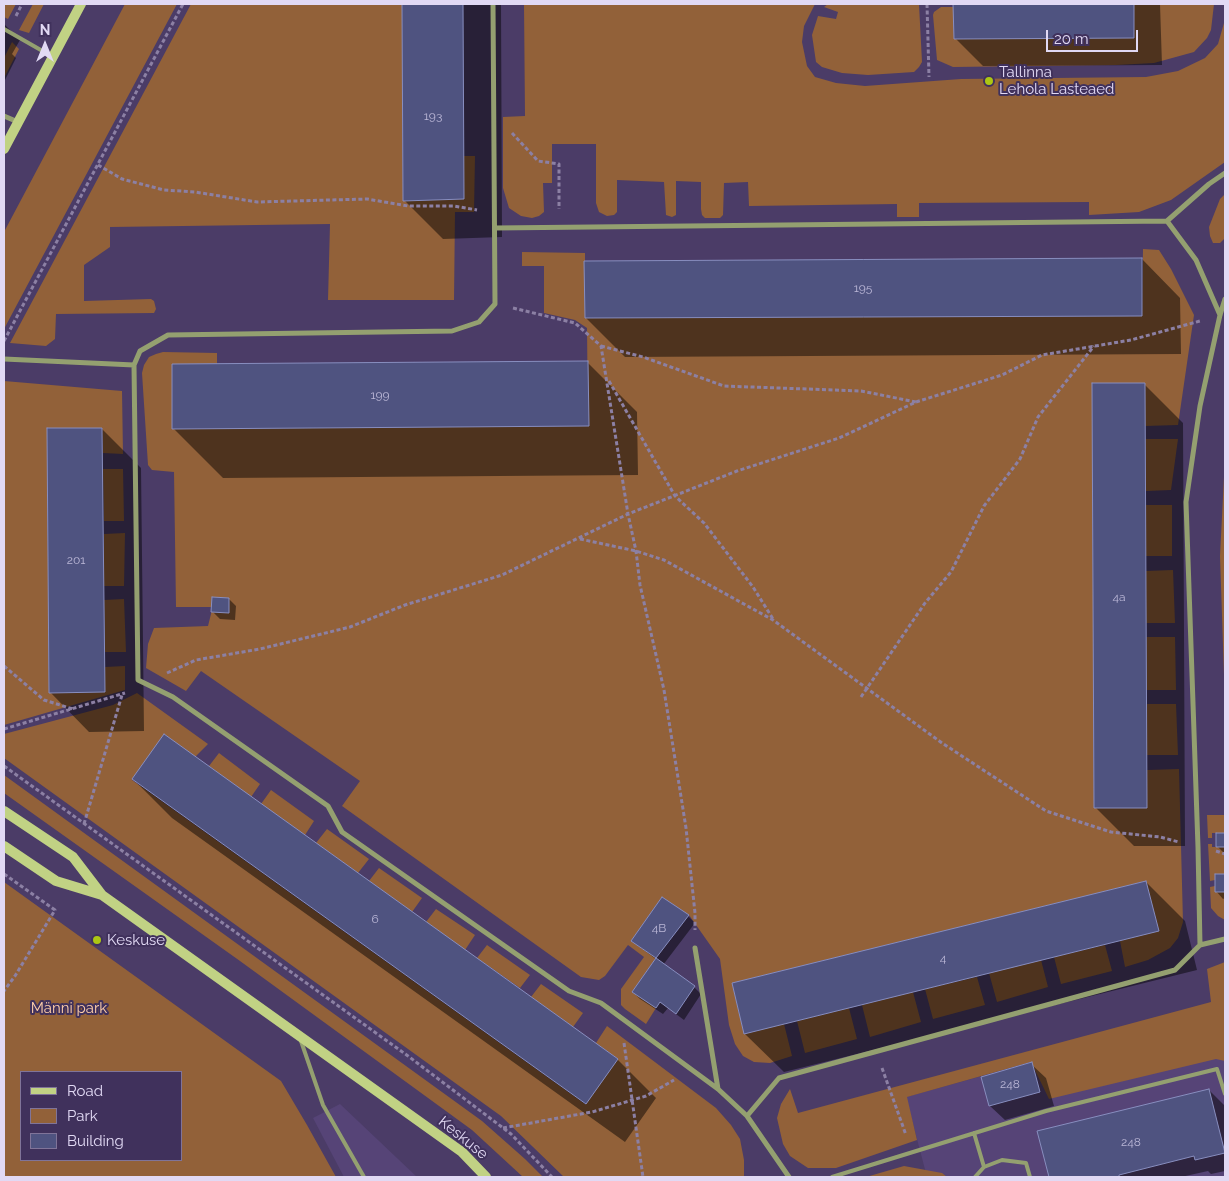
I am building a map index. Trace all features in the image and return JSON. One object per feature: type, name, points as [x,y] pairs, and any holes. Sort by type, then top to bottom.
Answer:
[{"type":"street","points":[[4,149],[81,4]]},
{"type":"street","points":[[493,4],[495,304],[478,322],[452,331],[168,335],[140,351],[134,365],[138,680],[173,697],[328,806],[342,832],[569,991],[601,1003],[718,1089],[747,1116],[789,1177]]},
{"type":"street","points":[[4,116],[18,122]]},
{"type":"street","points":[[495,228],[1167,221],[1209,184],[1225,173]]},
{"type":"street","points":[[1167,221],[1196,260],[1220,315]]},
{"type":"street","points":[[1200,946],[1186,502],[1200,406],[1225,299]]},
{"type":"street","points":[[4,360],[134,365]]},
{"type":"street","name":"Keskuse","points":[[4,811],[73,857],[102,895],[462,1152],[486,1177]]},
{"type":"street","name":"Keskuse","points":[[4,846],[56,881],[102,895]]},
{"type":"street","points":[[747,1116],[779,1078],[1175,970],[1200,946],[1225,939]]},
{"type":"street","points":[[695,948],[718,1089]]},
{"type":"lane","points":[[4,29],[53,57]]},
{"type":"lane","points":[[300,1036],[323,1105],[364,1177]]},
{"type":"lane","points":[[832,1177],[1046,1111],[1217,1069],[1225,1094]]},
{"type":"lane","points":[[974,1133],[984,1167]]},
{"type":"lane","points":[[975,1177],[984,1167],[1002,1160],[1026,1163],[1030,1177]]},
{"type":"path","points":[[4,342],[183,4]]},
{"type":"path","points":[[927,4],[929,77]]},
{"type":"path","points":[[494,120],[504,125],[538,161],[559,164],[559,227]]},
{"type":"path","points":[[98,165],[122,179],[164,190],[195,192],[257,202],[367,199],[408,206],[454,206],[495,214]]},
{"type":"path","points":[[495,304],[574,323],[601,346],[643,357],[724,386],[861,391],[916,402]]},
{"type":"path","points":[[4,729],[122,696],[142,683],[196,660],[260,649],[350,627],[405,605],[502,575],[628,514],[737,471],[839,438],[916,402],[1002,375],[1042,355],[1131,340],[1220,315]]},
{"type":"path","points":[[601,346],[628,514],[636,551],[640,585],[664,690],[686,828],[695,913],[695,948]]},
{"type":"path","points":[[861,697],[926,603],[951,572],[984,506],[1020,459],[1038,418],[1094,346]]},
{"type":"path","points":[[607,378],[675,496],[704,523],[753,586],[773,620]]},
{"type":"path","points":[[578,539],[636,551],[664,560],[773,620],[942,743],[1046,811],[1111,832],[1160,836],[1225,854]]},
{"type":"path","points":[[4,666],[44,700],[73,710]]},
{"type":"path","points":[[84,824],[122,696]]},
{"type":"path","points":[[4,766],[408,1056],[511,1134],[552,1177]]},
{"type":"path","points":[[4,874],[55,910],[4,991]]},
{"type":"path","points":[[621,1018],[643,1177]]},
{"type":"path","points":[[876,1052],[912,1152]]},
{"type":"path","points":[[503,1128],[592,1112],[646,1096],[692,1070]]},
{"type":"shaded area","points":[[1225,1009],[1225,1177],[927,1177],[906,1097]]},
{"type":"shaded area","points":[[340,1104],[417,1177],[344,1177],[313,1118]]},
{"type":"green space","points":[[4,4],[16,4],[8,19],[4,17]]},
{"type":"green space","points":[[33,4],[44,4],[29,33],[19,30]]},
{"type":"green space","points":[[125,4],[177,4],[4,329],[4,232]]},
{"type":"green space","points":[[191,4],[402,4],[403,201],[464,199],[463,156],[475,156],[474,212],[455,212],[454,300],[328,300],[330,224],[110,227],[110,247],[84,265],[84,301],[151,299],[154,301],[156,309],[154,313],[56,314],[55,339],[46,346],[10,343]]},
{"type":"green space","points":[[524,4],[815,4],[804,26],[802,42],[807,66],[815,77],[836,83],[865,86],[961,79],[1146,77],[1178,71],[1205,58],[1218,44],[1224,23],[1225,4],[1225,162],[1171,200],[1139,212],[1089,215],[1089,202],[919,203],[919,217],[897,217],[897,204],[749,206],[748,182],[724,183],[723,215],[720,218],[705,218],[702,215],[701,209],[701,182],[676,181],[676,215],[672,217],[666,215],[664,182],[617,180],[617,212],[614,215],[607,216],[599,212],[596,203],[596,144],[552,144],[552,183],[543,183],[544,212],[532,218],[521,216],[509,208],[503,188],[503,117],[525,116]]},
{"type":"green space","points":[[828,4],[919,4],[922,62],[919,67],[914,72],[868,75],[842,73],[822,67],[816,62],[812,35],[818,16],[836,19],[838,12],[824,7]]},
{"type":"green space","points":[[1134,4],[1214,4],[1211,30],[1207,38],[1194,52],[1154,63],[953,67],[937,60],[933,15],[941,7],[954,7],[954,39],[1134,37]]},
{"type":"green space","points":[[12,42],[19,49],[4,78],[4,58]]},
{"type":"green space","points":[[1225,194],[1225,238],[1220,243],[1213,243],[1209,227],[1220,199]]},
{"type":"green space","points":[[1143,249],[1159,250],[1171,269],[1194,315],[1178,425],[1145,426],[1145,383],[1092,383],[1094,808],[1146,808],[1147,770],[1179,769],[1183,922],[1178,938],[1170,948],[1148,960],[1125,967],[1120,941],[1159,931],[1146,881],[732,983],[744,1034],[784,1024],[792,1056],[770,1063],[754,1062],[743,1056],[735,1044],[729,1025],[720,959],[689,915],[662,897],[631,941],[656,958],[632,992],[656,1008],[646,1024],[621,1005],[621,989],[644,957],[628,945],[605,976],[599,980],[581,977],[342,806],[360,781],[201,671],[186,691],[146,668],[148,644],[154,628],[208,626],[215,598],[212,607],[176,607],[174,472],[152,470],[148,465],[142,373],[149,357],[156,354],[163,352],[217,353],[217,364],[172,364],[172,429],[588,426],[587,328],[575,320],[544,313],[544,266],[522,266],[522,252],[585,253],[585,318],[1142,316]]},
{"type":"green space","points":[[4,381],[122,391],[123,454],[103,453],[102,428],[47,428],[49,693],[105,692],[105,667],[125,666],[125,690],[4,725]]},
{"type":"green space","points":[[1145,439],[1178,439],[1171,490],[1146,491]]},
{"type":"green space","points":[[1225,457],[1225,705],[1220,556]]},
{"type":"green space","points":[[103,469],[123,469],[124,521],[104,521]]},
{"type":"green space","points":[[1145,505],[1172,505],[1172,556],[1146,556]]},
{"type":"green space","points":[[125,533],[124,586],[104,586],[104,534]]},
{"type":"green space","points":[[1173,570],[1175,623],[1146,623],[1146,571]]},
{"type":"green space","points":[[124,599],[126,652],[105,652],[104,600]]},
{"type":"green space","points":[[1146,637],[1175,637],[1176,690],[1146,690]]},
{"type":"green space","points":[[137,693],[208,744],[195,757],[164,735],[132,780],[585,1104],[618,1059],[596,1043],[607,1026],[716,1108],[740,1139],[744,1160],[744,1177],[564,1177],[501,1116],[4,758],[4,734],[113,705]]},
{"type":"green space","points":[[1146,704],[1176,704],[1178,755],[1146,755]]},
{"type":"green space","points":[[219,753],[260,784],[251,797],[209,766]]},
{"type":"green space","points":[[4,775],[482,1121],[543,1177],[523,1177],[472,1130],[240,961],[4,793]]},
{"type":"green space","points":[[271,790],[314,821],[305,835],[261,804]]},
{"type":"green space","points":[[1207,815],[1225,815],[1225,833],[1212,833],[1212,838],[1208,838]]},
{"type":"green space","points":[[327,829],[369,859],[358,873],[316,843]]},
{"type":"green space","points":[[1208,844],[1212,844],[1212,847],[1225,847],[1225,874],[1215,874],[1215,880],[1210,881]]},
{"type":"green space","points":[[379,868],[422,898],[412,912],[369,881]]},
{"type":"green space","name":"Männi park","points":[[4,882],[281,1081],[336,1177],[4,1177]]},
{"type":"green space","points":[[1215,886],[1215,892],[1225,892],[1225,920],[1218,916],[1211,908],[1210,887]]},
{"type":"green space","points":[[436,909],[475,935],[465,950],[426,922]]},
{"type":"green space","points":[[487,945],[530,975],[520,988],[477,958]]},
{"type":"green space","points":[[1105,945],[1112,971],[1061,984],[1054,957]]},
{"type":"green space","points":[[1041,960],[1048,987],[997,1002],[989,973]]},
{"type":"green space","points":[[1225,962],[1225,1061],[1216,1059],[1049,1099],[1031,1062],[907,1097],[917,1140],[836,1168],[808,1168],[790,1156],[783,1144],[777,1118],[781,1104],[790,1089],[798,1113],[1211,1002],[1207,969]]},
{"type":"green space","points":[[977,977],[985,1005],[933,1019],[925,989]]},
{"type":"green space","points":[[541,984],[583,1013],[573,1027],[531,997]]},
{"type":"green space","points":[[913,992],[921,1022],[870,1037],[862,1005]]},
{"type":"green space","points":[[849,1008],[857,1039],[805,1053],[797,1021]]},
{"type":"green space","points":[[904,1166],[942,1173],[947,1177],[866,1177]]},
{"type":"building","points":[[402,4],[463,4],[464,199],[403,201]]},
{"type":"building","points":[[953,4],[1134,4],[1134,38],[954,39]]},
{"type":"building","points":[[1142,258],[1142,316],[585,318],[584,261]]},
{"type":"building","points":[[588,361],[589,426],[172,429],[172,364]]},
{"type":"building","points":[[1092,383],[1145,383],[1147,808],[1094,808]]},
{"type":"building","points":[[47,428],[102,428],[105,692],[49,693]]},
{"type":"building","points":[[212,597],[229,598],[229,613],[211,612]]},
{"type":"building","points":[[164,734],[618,1059],[586,1104],[132,779]]},
{"type":"building","points":[[1216,833],[1225,833],[1225,847],[1216,847]]},
{"type":"building","points":[[1215,874],[1225,874],[1225,892],[1215,892]]},
{"type":"building","points":[[1146,881],[1159,931],[744,1034],[732,983]]},
{"type":"building","points":[[662,897],[689,915],[656,958],[631,941]]},
{"type":"building","points":[[656,958],[695,986],[676,1014],[660,1002],[656,1008],[632,992]]},
{"type":"building","points":[[1032,1062],[1040,1092],[989,1106],[981,1077]]},
{"type":"building","points":[[1209,1089],[1225,1153],[1195,1160],[1194,1156],[1119,1175],[1119,1177],[1049,1177],[1037,1131]]},
{"type":"place","name":"Tallinna Lehola Lasteaed","points":[[989,81]]},
{"type":"place","name":"Keskuse","points":[[97,940]]}]
